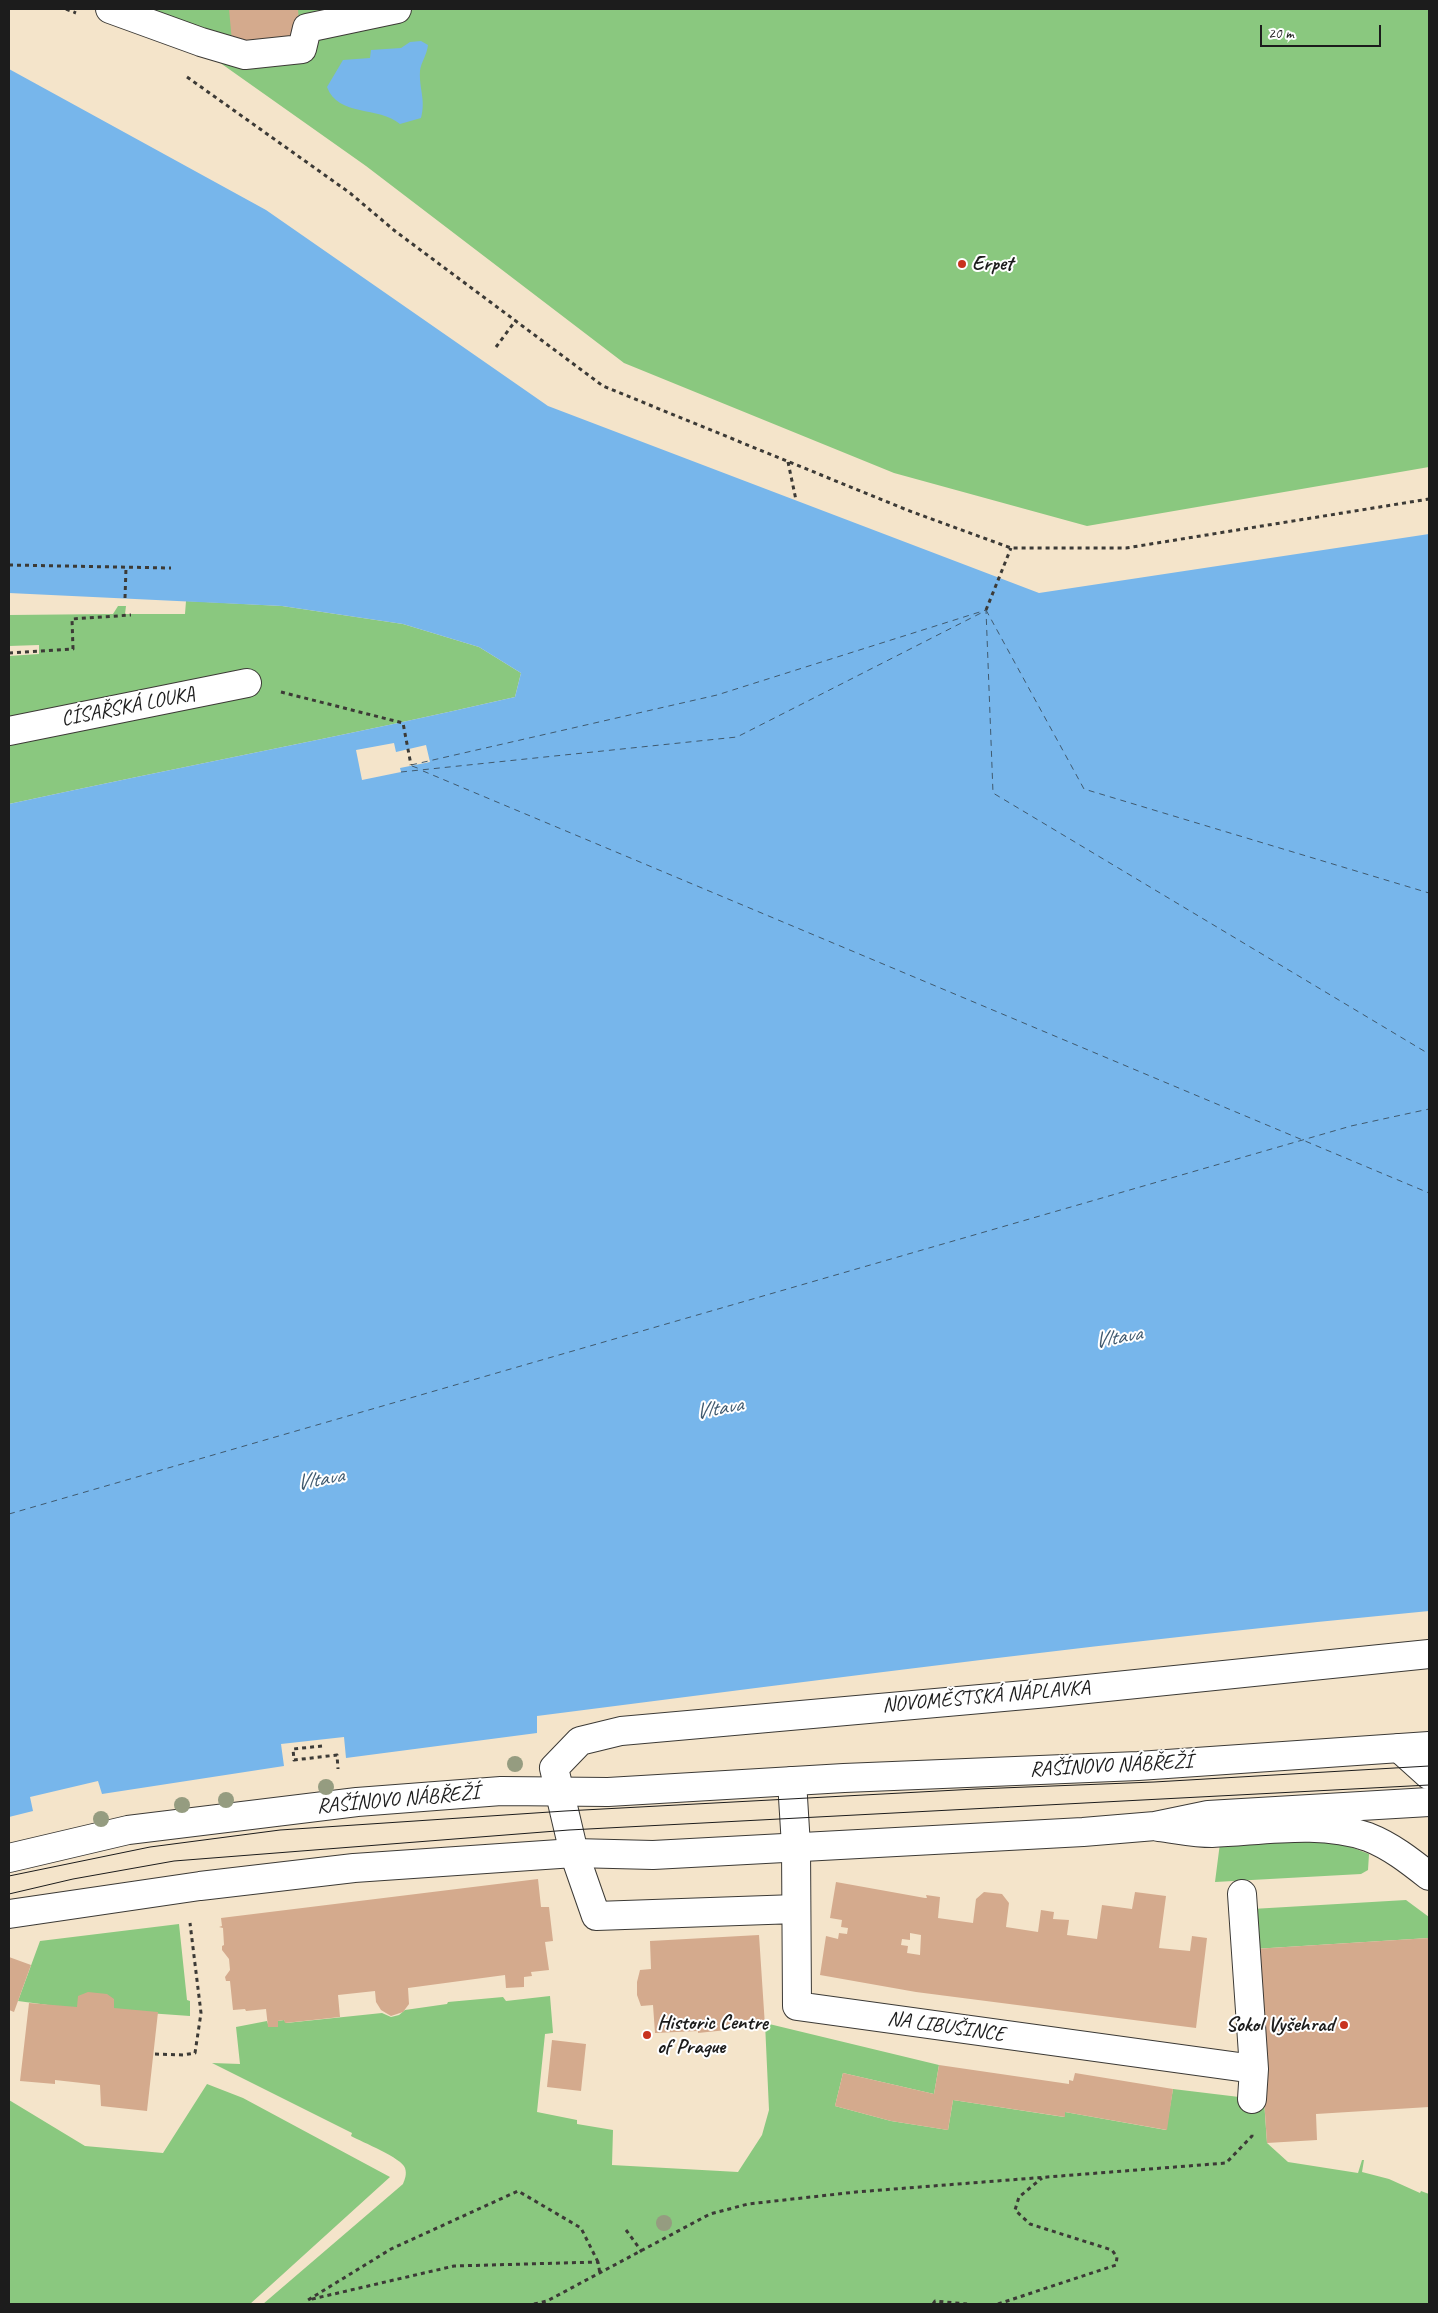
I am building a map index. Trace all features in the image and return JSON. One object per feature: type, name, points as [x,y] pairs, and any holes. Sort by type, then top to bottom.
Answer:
[{"type":"main road","points":[[110,9],[201,42],[245,55],[302,49],[307,28],[397,9]]},
{"type":"main road","name":"CÍSAŘSKÁ LOUKA","points":[[9,731],[247,683]]},
{"type":"main road","name":"NOVOMĚSTSKÁ NÁPLAVKA","points":[[557,1780],[580,1741],[622,1731],[1039,1693],[1429,1654]]},
{"type":"main road","name":"RAŠÍNOVO NÁBŘEŽÍ","points":[[9,1858],[128,1830],[358,1802],[501,1791],[557,1780],[608,1792],[792,1781],[1138,1766],[1429,1746]]},
{"type":"main road","points":[[1399,1748],[1429,1775]]},
{"type":"main road","points":[[557,1780],[571,1841],[596,1916],[796,1909]]},
{"type":"main road","points":[[792,1781],[796,1846]]},
{"type":"main road","points":[[9,1914],[200,1886],[571,1841],[652,1854],[1155,1826],[1208,1814],[1429,1802]]},
{"type":"main road","points":[[1155,1826],[1209,1833],[1296,1829],[1346,1831],[1378,1842],[1429,1876]]},
{"type":"main road","name":"NA LIBUŠINCE","points":[[796,1846],[797,2006],[1254,2068]]},
{"type":"main road","points":[[1242,1894],[1254,2068],[1252,2099]]},
{"type":"path","points":[[184,74],[350,193],[395,231],[602,386],[907,510],[1011,548],[1126,548],[1429,499]]},
{"type":"path","points":[[496,347],[516,320]]},
{"type":"path","points":[[788,461],[796,500]]},
{"type":"path","points":[[986,610],[1011,548]]},
{"type":"path","points":[[9,565],[171,568]]},
{"type":"path","points":[[125,598],[126,568]]},
{"type":"path","points":[[9,653],[73,649],[72,619],[131,615]]},
{"type":"path","points":[[247,683],[403,723],[411,765]]},
{"type":"path","points":[[322,1746],[293,1749],[294,1760],[336,1755],[339,1777]]},
{"type":"path","points":[[155,2054],[183,2055],[195,2053],[201,2013],[188,1914]]},
{"type":"path","points":[[534,2304],[547,2301],[600,2274],[710,2214],[748,2204],[856,2192],[1226,2163],[1252,2136],[1252,2099]]},
{"type":"path","points":[[998,2304],[1116,2266],[1117,2257],[1112,2250],[1030,2224],[1015,2210],[1019,2197],[1043,2178]]},
{"type":"path","points":[[598,2262],[454,2266],[308,2300],[391,2248],[518,2191],[581,2228],[598,2262],[600,2274]]},
{"type":"path","points":[[626,2230],[642,2252]]},
{"type":"path","points":[[933,2304],[935,2301],[966,2304]]},
{"type":"green space","name":"Erpet","points":[[144,9],[1429,9],[1429,467],[1087,526],[894,473],[624,363],[366,166]]},
{"type":"green space","points":[[186,601],[282,606],[403,624],[479,647],[521,673],[515,697],[9,804],[9,656],[39,654],[39,645],[9,646],[9,615],[113,614],[118,606],[126,606],[125,614],[185,614]]},
{"type":"green space","points":[[1312,1839],[1343,1844],[1369,1854],[1368,1870],[1361,1874],[1215,1882],[1220,1843]]},
{"type":"green space","points":[[1406,1900],[1429,1917],[1429,1938],[1254,1949],[1252,1909]]},
{"type":"green space","points":[[179,1924],[187,2000],[190,2001],[190,2016],[63,2007],[18,2001],[40,1941]]},
{"type":"green space","points":[[550,1996],[553,2033],[545,2034],[537,2112],[577,2120],[577,2124],[613,2130],[612,2165],[738,2172],[762,2135],[769,2110],[765,2023],[939,2065],[934,2094],[843,2073],[835,2106],[891,2121],[948,2130],[953,2100],[1064,2117],[1065,2112],[1166,2130],[1173,2089],[1264,2100],[1267,2143],[1288,2162],[1358,2173],[1362,2160],[1364,2160],[1362,2172],[1389,2179],[1420,2193],[1421,2191],[1429,2194],[1429,2304],[263,2304],[403,2184],[406,2172],[402,2164],[397,2160],[351,2136],[352,2133],[212,2063],[240,2064],[236,2027],[267,2021],[269,2027],[278,2027],[278,2021],[284,2020],[286,2023],[382,2013],[391,2017],[399,2015],[405,2010],[447,2004],[448,2002],[503,1997],[506,2001]]},
{"type":"green space","points":[[207,2084],[243,2098],[390,2177],[250,2304],[9,2304],[9,2100],[85,2146],[163,2153]]},
{"type":"water","points":[[421,41],[428,45],[420,71],[423,100],[421,118],[400,124],[391,118],[340,103],[332,96],[327,87],[343,60],[370,58],[371,50],[401,48],[410,42]]},
{"type":"water","name":"Vltava","points":[[9,69],[266,210],[548,406],[1039,593],[1429,534],[1429,1611],[1206,1634],[871,1673],[537,1716],[537,1733],[346,1758],[344,1737],[281,1744],[284,1766],[102,1794],[98,1781],[30,1797],[33,1811],[9,1817],[9,804],[515,697],[521,673],[479,647],[403,624],[282,606],[9,593]]},
{"type":"pier","points":[[394,743],[396,752],[426,745],[430,762],[400,768],[401,772],[362,780],[356,750]]},
{"type":"building","points":[[229,9],[298,9],[300,35],[232,42]]},
{"type":"building","points":[[538,1879],[541,1907],[549,1907],[553,1941],[545,1942],[549,1970],[531,1972],[532,1976],[524,1977],[524,1987],[506,1988],[505,1975],[408,1988],[409,2004],[403,2012],[391,2016],[381,2010],[376,2002],[375,1991],[338,1995],[340,2017],[285,2023],[284,2020],[278,2021],[278,2027],[268,2027],[266,2009],[233,2010],[230,1981],[226,1981],[225,1977],[230,1970],[229,1959],[222,1950],[224,1945],[223,1928],[219,1927],[222,1926],[221,1918]]},
{"type":"building","points":[[836,1882],[925,1898],[927,1898],[926,1895],[940,1897],[938,1918],[973,1923],[976,1899],[984,1892],[1002,1894],[1009,1903],[1006,1927],[1038,1932],[1041,1910],[1054,1912],[1053,1919],[1069,1920],[1067,1935],[1097,1939],[1102,1905],[1132,1909],[1135,1892],[1166,1896],[1159,1948],[1190,1951],[1192,1936],[1207,1938],[1196,2028],[916,1992],[820,1975],[826,1936],[838,1939],[839,1933],[847,1934],[848,1928],[841,1927],[842,1920],[830,1918]],"holes":[[[910,1933],[921,1935],[920,1955],[907,1953],[908,1946],[901,1945],[902,1939],[910,1940]]]},
{"type":"building","points":[[759,1935],[765,2026],[698,2033],[698,2031],[655,2033],[653,2005],[641,2006],[637,1995],[637,1982],[640,1970],[651,1969],[650,1941]]},
{"type":"building","name":"Sokol Vyšehrad","points":[[1429,1938],[1429,2107],[1316,2114],[1317,2140],[1267,2143],[1254,1949]]},
{"type":"building","points":[[9,1957],[31,1965],[14,2012],[9,2010]]},
{"type":"building","points":[[88,1992],[107,1994],[114,1999],[114,2008],[158,2012],[147,2111],[101,2106],[100,2085],[55,2080],[55,2084],[20,2081],[29,2003],[77,2007],[78,1996]]},
{"type":"building","points":[[552,2040],[586,2044],[581,2091],[547,2087]]},
{"type":"building","points":[[939,2065],[1069,2084],[1069,2080],[1073,2081],[1075,2073],[1173,2089],[1167,2130],[1065,2112],[1065,2117],[953,2100],[948,2130],[891,2121],[835,2106],[843,2073],[934,2094]]},
{"type":"ferry route","points":[[986,610],[1084,789],[1429,893]]},
{"type":"ferry route","points":[[411,765],[717,695],[986,610],[993,793],[1429,1054]]},
{"type":"ferry route","points":[[401,772],[737,737],[981,613]]},
{"type":"ferry route","points":[[412,766],[420,769]]},
{"type":"ferry route","points":[[423,771],[1429,1193]]},
{"type":"ferry route","points":[[9,1514],[1351,1126],[1429,1109]]},
{"type":"tram line","points":[[9,1876],[150,1847],[280,1830],[565,1811],[976,1789],[1154,1782],[1429,1766]]},
{"type":"tram line","points":[[9,1894],[73,1879],[174,1861],[569,1830],[1429,1785]]},
{"type":"place","name":"Erpet","points":[[962,264]]},
{"type":"place","name":"Sokol Vyšehrad","points":[[1344,2025]]},
{"type":"place","name":"Historic Centre of Prague","points":[[647,2035]]}]
